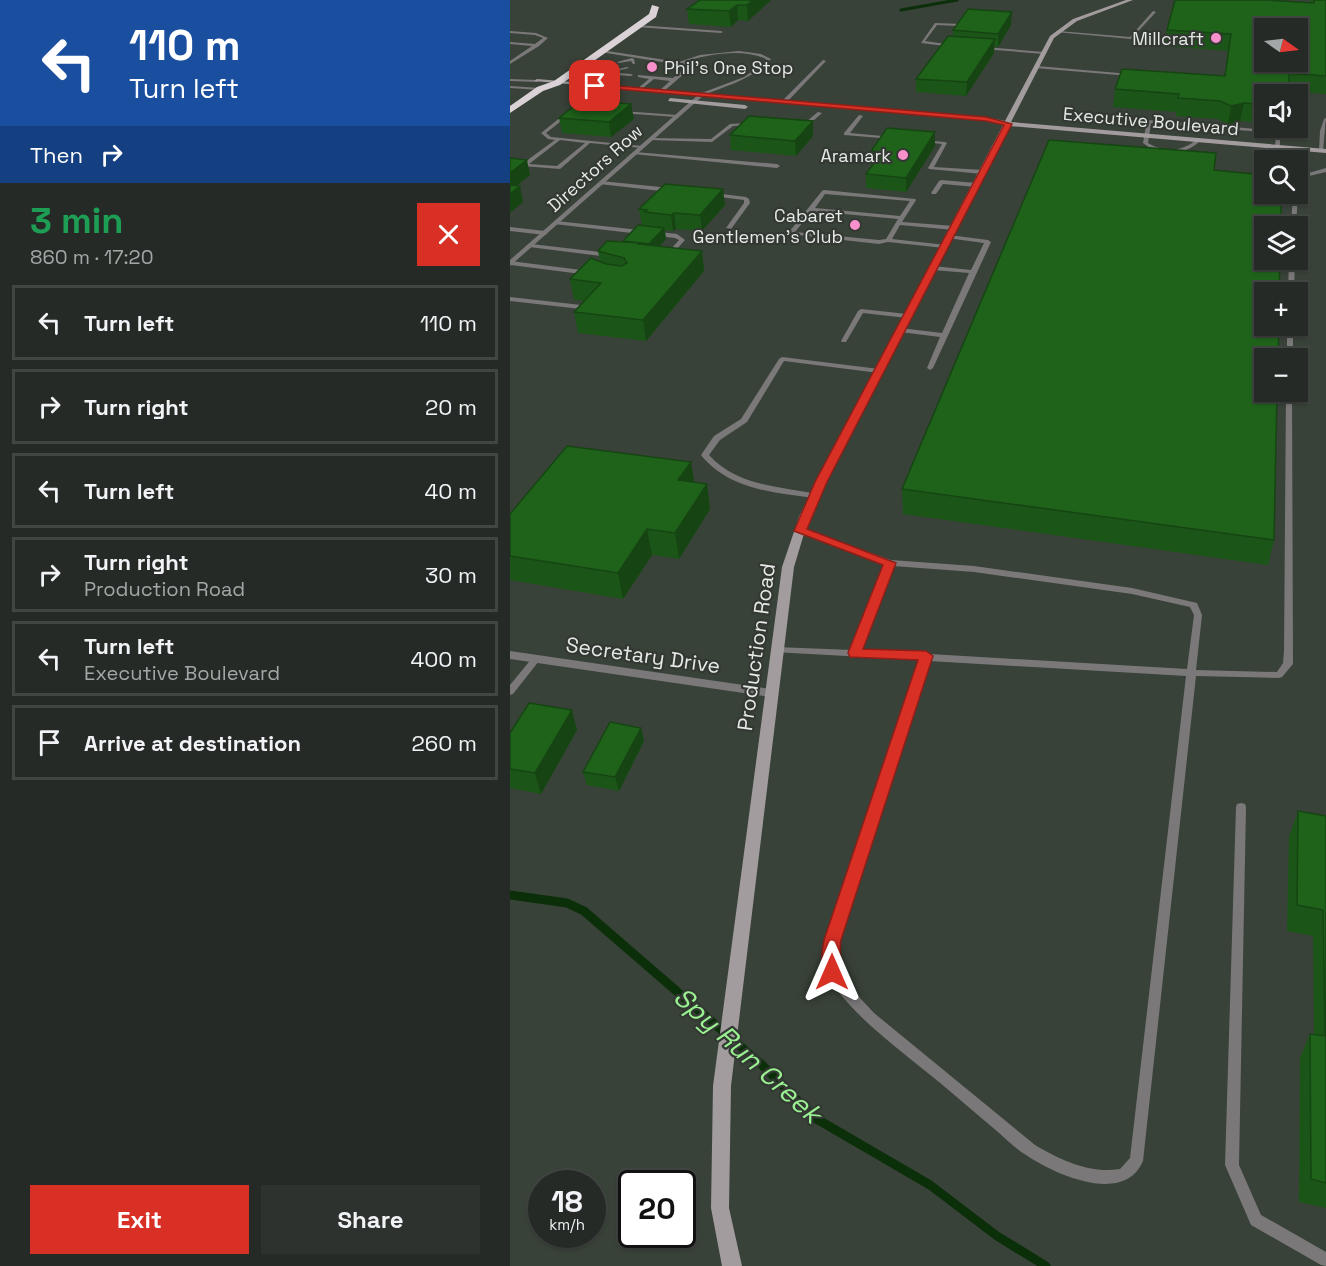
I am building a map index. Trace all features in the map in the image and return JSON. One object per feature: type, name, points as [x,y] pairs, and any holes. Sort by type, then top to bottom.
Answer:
[{"type":"highway","points":[[636,14],[655,7],[665,0]]},
{"type":"highway","points":[[539,85],[557,83],[653,15],[655,7]]},
{"type":"highway","points":[[510,110],[547,75]]},
{"type":"street","name":"Production Road","points":[[732,1266],[720,1208],[722,1086],[788,567],[814,496],[1044,52],[1058,32],[1088,14],[1131,0]]},
{"type":"street","name":"Executive Boulevard","points":[[557,83],[986,119],[1008,124],[1324,151]]},
{"type":"street","name":"Executive Boulevard","points":[[539,85],[820,113],[981,126],[1008,124]]},
{"type":"street","name":"Directors Row","points":[[511,264],[700,95]]},
{"type":"street","name":"Secretary Drive","points":[[510,655],[771,693]]},
{"type":"lane","points":[[1058,32],[1131,38],[1154,12]]},
{"type":"lane","points":[[946,46],[961,25],[936,24],[922,42],[946,46],[957,46]]},
{"type":"lane","points":[[637,26],[721,32]]},
{"type":"lane","points":[[510,32],[536,34],[546,38],[510,63]]},
{"type":"lane","points":[[510,43],[538,45]]},
{"type":"lane","points":[[979,48],[1044,52]]},
{"type":"lane","points":[[601,51],[632,62],[681,62],[718,54],[757,55],[769,59],[749,78],[714,88],[700,95]]},
{"type":"lane","points":[[784,102],[824,61]]},
{"type":"lane","points":[[595,86],[619,68],[632,62]]},
{"type":"lane","points":[[619,68],[632,62]]},
{"type":"lane","points":[[661,91],[690,66],[681,62]]},
{"type":"lane","points":[[611,67],[619,68],[630,75],[620,77],[619,68]]},
{"type":"lane","points":[[1037,67],[1141,76]]},
{"type":"lane","points":[[576,70],[612,74]]},
{"type":"lane","points":[[651,78],[648,74],[640,76],[651,78],[675,80]]},
{"type":"lane","points":[[639,90],[651,78]]},
{"type":"lane","points":[[510,80],[539,85]]},
{"type":"lane","points":[[510,87],[539,85]]},
{"type":"lane","points":[[575,109],[543,133],[559,138],[642,147]]},
{"type":"lane","points":[[617,111],[677,116]]},
{"type":"lane","points":[[797,128],[809,125],[820,113]]},
{"type":"lane","points":[[861,116],[846,134],[901,139]]},
{"type":"lane","points":[[1324,151],[1322,131],[1326,119]]},
{"type":"lane","points":[[1199,140],[1188,149],[1168,151],[1150,147],[1145,142],[1145,135],[1149,121],[1278,132],[1278,150]]},
{"type":"lane","points":[[651,139],[711,141],[732,125],[756,124]]},
{"type":"lane","points":[[559,138],[524,165],[558,168],[589,142]]},
{"type":"lane","points":[[912,140],[945,143],[931,168],[983,172]]},
{"type":"lane","points":[[635,153],[777,166]]},
{"type":"lane","points":[[1308,175],[1326,170]]},
{"type":"lane","points":[[934,194],[941,182],[976,185]]},
{"type":"lane","points":[[601,183],[682,192]]},
{"type":"lane","points":[[888,240],[913,200],[824,192],[791,233],[879,242],[949,237],[988,242],[930,368]]},
{"type":"lane","points":[[705,194],[746,200],[747,203],[729,228]]},
{"type":"lane","points":[[812,209],[901,220],[949,237]]},
{"type":"lane","points":[[556,223],[677,236],[682,240],[665,259],[655,260]]},
{"type":"lane","points":[[510,229],[545,233]]},
{"type":"lane","points":[[531,246],[622,256]]},
{"type":"lane","points":[[511,264],[598,274]]},
{"type":"lane","points":[[933,268],[973,272]]},
{"type":"lane","points":[[510,299],[581,307]]},
{"type":"lane","points":[[844,341],[861,311],[908,316]]},
{"type":"lane","points":[[900,330],[944,335]]},
{"type":"lane","points":[[814,496],[775,489],[730,476],[713,467],[705,455],[717,438],[744,420],[782,359],[879,371]]},
{"type":"lane","points":[[776,650],[926,656],[1192,673],[1279,675],[1288,664],[1289,402]]},
{"type":"lane","points":[[800,531],[890,563],[974,569],[1100,587],[1194,605],[1198,615],[1192,673],[1136,1161],[1124,1174],[1109,1177],[1084,1174],[1060,1166],[1030,1150],[870,1017],[843,988],[832,972],[830,955],[833,940],[926,656]]},
{"type":"lane","points":[[855,653],[890,563]]},
{"type":"lane","points":[[510,692],[536,659]]},
{"type":"lane","points":[[1241,807],[1232,1165],[1256,1220],[1326,1260]]},
{"type":"shaded area","points":[[510,0],[1326,0],[1326,1266],[510,1266]]},
{"type":"building","points":[[700,0],[753,0],[747,5],[737,5],[729,11],[687,9]]},
{"type":"building","points":[[1175,0],[1268,0],[1314,3],[1314,0],[1326,0],[1326,76],[1289,73],[1289,84],[1254,84],[1254,104],[1244,103],[1231,106],[1220,101],[1178,98],[1179,94],[1115,89],[1122,69],[1225,76],[1231,34],[1167,30]]},
{"type":"building","points":[[968,9],[1012,12],[998,34],[953,30]]},
{"type":"building","points":[[948,36],[995,39],[967,82],[916,79]]},
{"type":"building","points":[[582,100],[631,104],[609,122],[559,118]]},
{"type":"building","points":[[749,116],[813,121],[795,141],[730,135]]},
{"type":"building","points":[[887,128],[935,132],[906,178],[866,174],[882,152],[871,151]]},
{"type":"building","points":[[1049,140],[1216,153],[1214,170],[1254,174],[1254,204],[1281,204],[1281,216],[1254,216],[1254,270],[1280,270],[1279,282],[1254,282],[1254,336],[1279,336],[1278,348],[1254,348],[1254,402],[1277,402],[1274,540],[902,489]]},
{"type":"building","points":[[510,158],[527,160],[510,173]]},
{"type":"building","points":[[665,184],[723,189],[700,215],[674,213],[671,215],[645,212],[647,210],[639,209]]},
{"type":"building","points":[[510,185],[520,186],[510,194]]},
{"type":"building","points":[[638,225],[664,228],[649,244],[623,241]]},
{"type":"building","points":[[607,241],[702,251],[643,320],[574,312],[601,283],[570,279],[591,258],[606,264],[622,266],[627,263],[624,258],[598,251]]},
{"type":"building","points":[[567,446],[691,462],[678,480],[707,484],[675,533],[647,529],[618,573],[510,556],[510,514]]},
{"type":"building","points":[[529,703],[572,710],[535,773],[510,769],[510,733]]},
{"type":"building","points":[[610,722],[641,728],[615,777],[583,772]]},
{"type":"building","points":[[1298,811],[1326,816],[1326,1183],[1311,1179],[1310,1034],[1325,1036],[1323,910],[1297,905]]},
{"type":"waterway","points":[[901,10],[957,0]]},
{"type":"waterway","name":"Spy Run Creek","points":[[510,895],[567,903],[584,911],[762,1065],[815,1118],[930,1185],[997,1236],[1046,1266]]},
{"type":"place","name":"Millcraft","points":[[1216,38]]},
{"type":"place","name":"Phil's One Stop","points":[[652,67]]},
{"type":"place","name":"Aramark","points":[[903,155]]},
{"type":"place","name":"Cabaret Gentlemen's Club","points":[[855,225]]},
{"type":"route","points":[[595,86],[986,119],[1008,124],[821,482],[804,517],[800,531],[823,537],[890,563],[855,653],[926,656],[833,940],[830,955],[832,972]]}]
